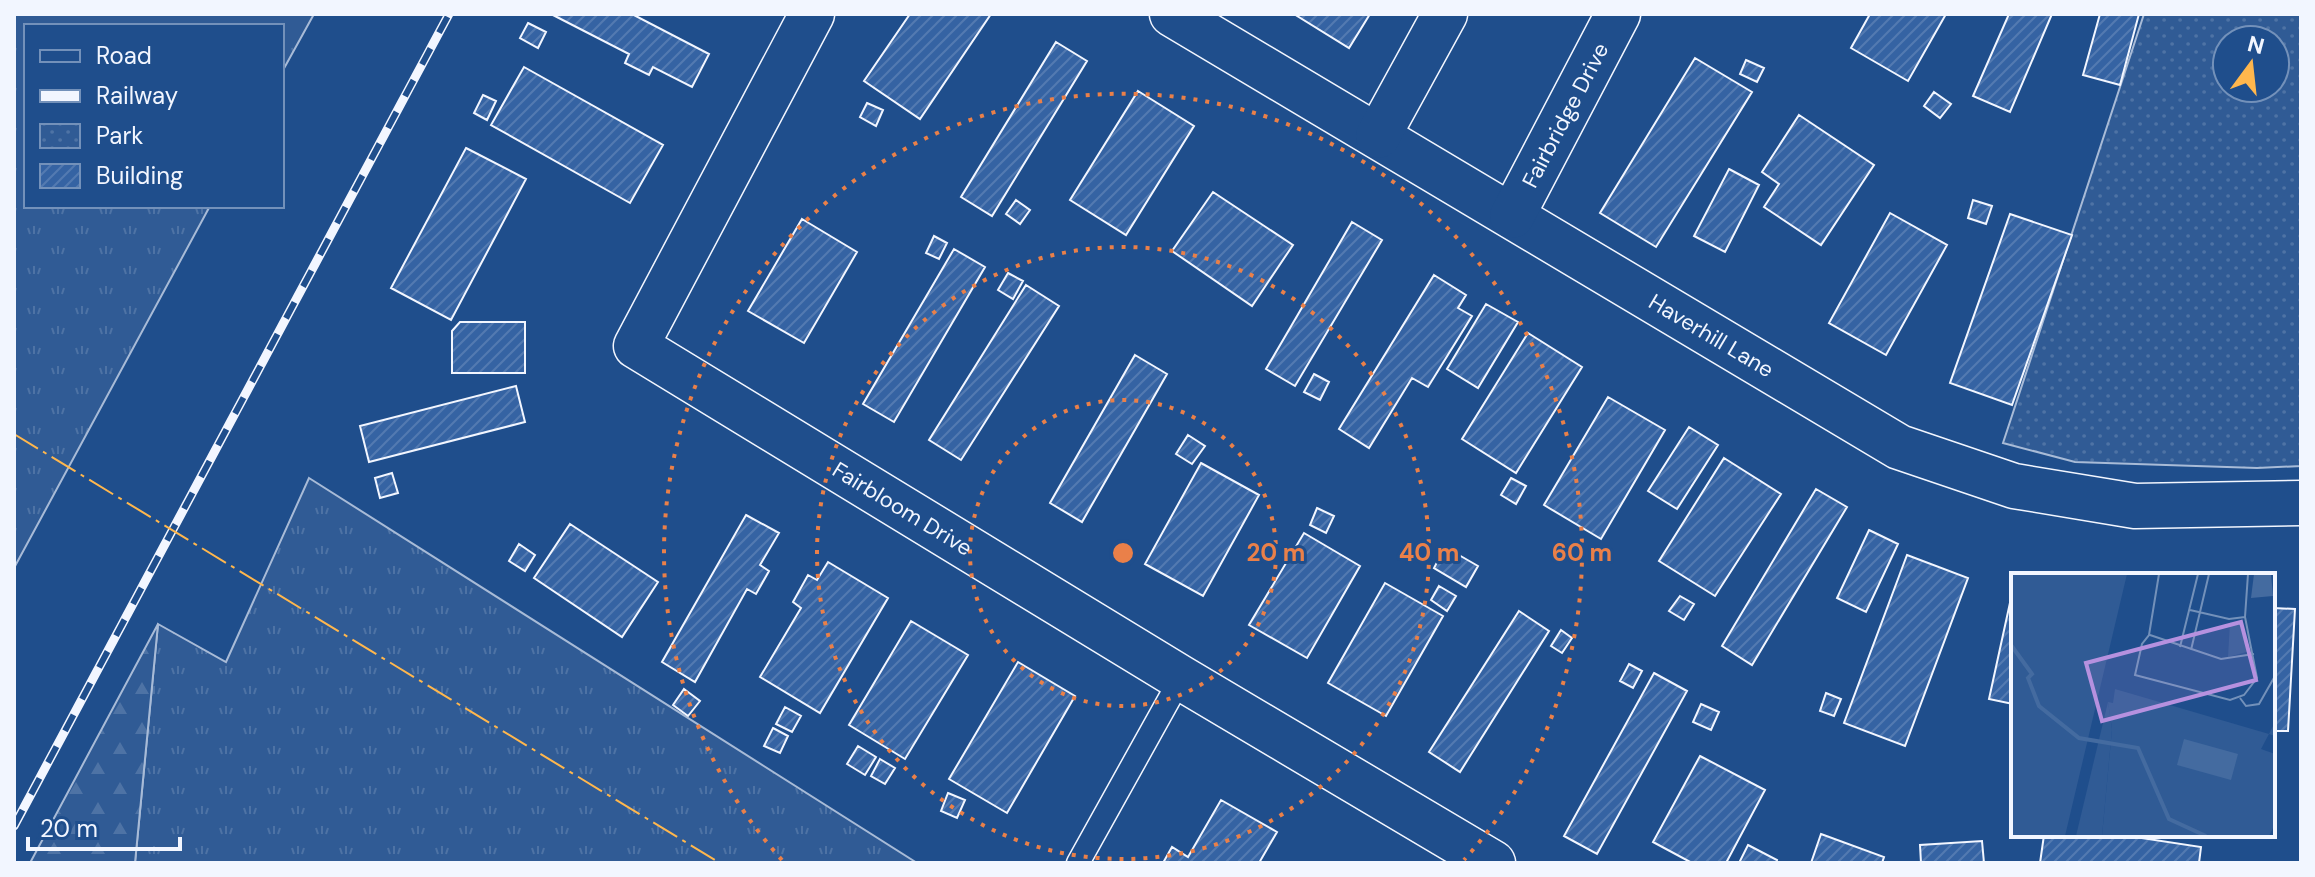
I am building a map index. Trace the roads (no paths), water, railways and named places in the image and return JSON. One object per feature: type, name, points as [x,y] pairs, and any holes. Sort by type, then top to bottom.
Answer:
[{"type":"street","name":"Fairbloom Drive","points":[[812,14],[636,346],[1181,678],[1493,863]]},
{"type":"street","name":"Haverhill Lane","points":[[1172,14],[1899,447],[2014,486],[2135,506],[2301,503]]},
{"type":"street","points":[[1378,136],[1445,14]]},
{"type":"street","name":"Fairbridge Drive","points":[[1512,216],[1618,14]]},
{"type":"lane","points":[[1078,863],[1181,678]]},
{"type":"railway","points":[[14,826],[449,14]]}]
